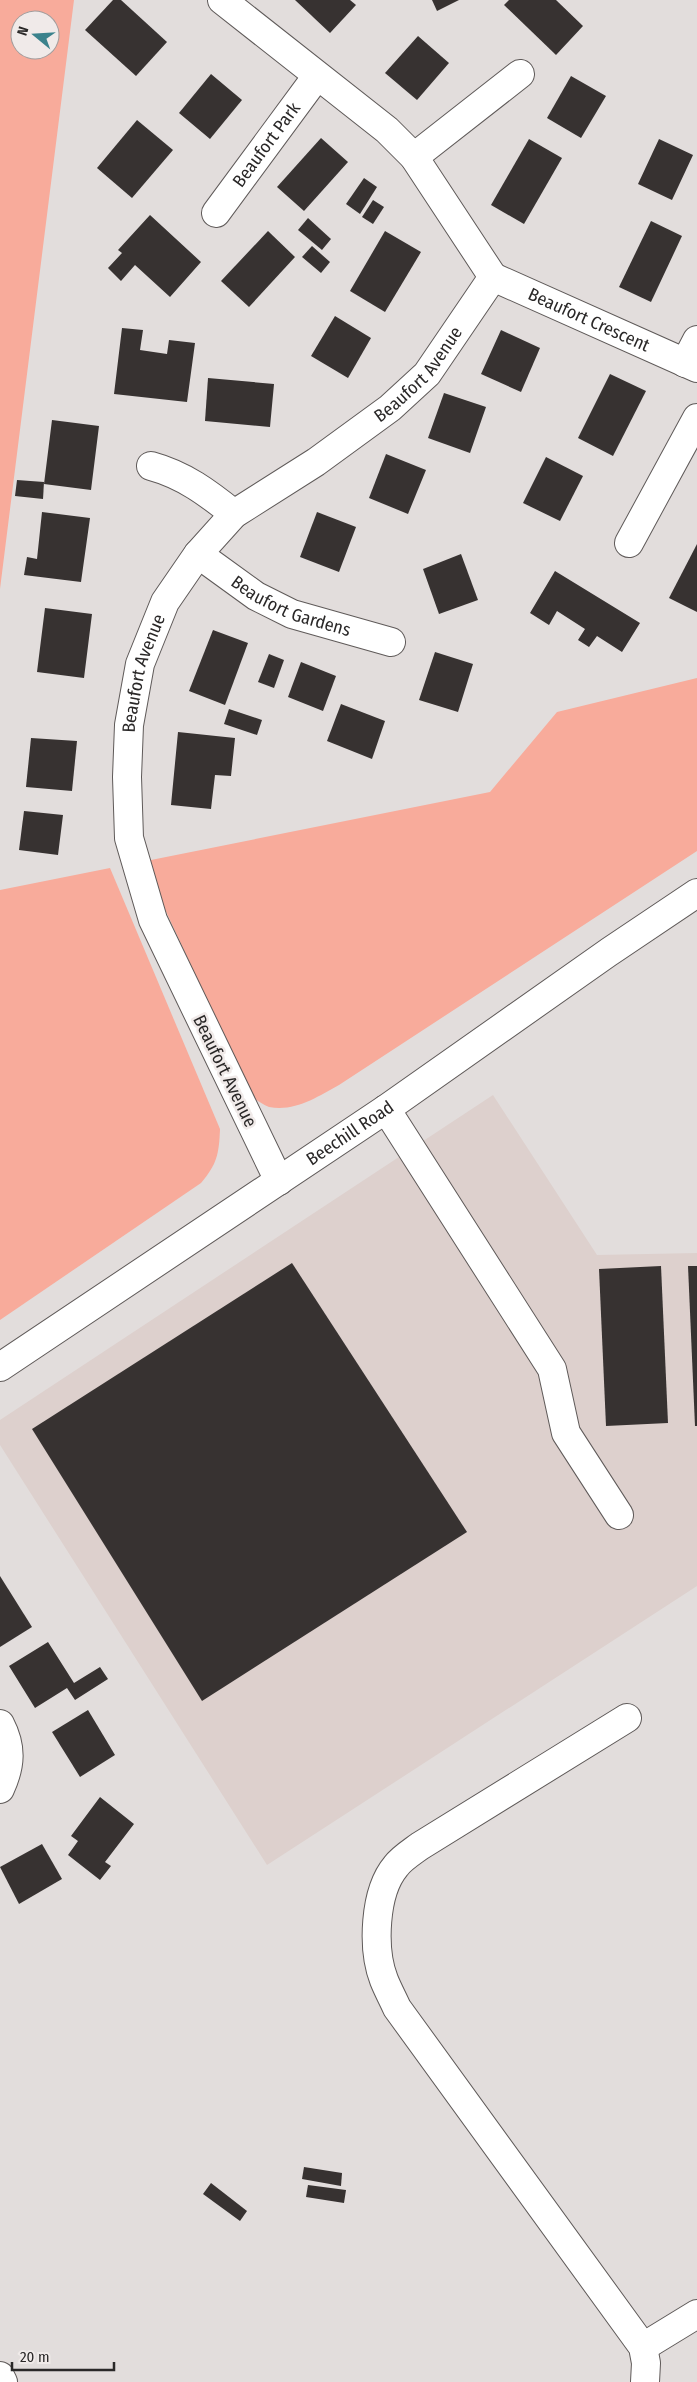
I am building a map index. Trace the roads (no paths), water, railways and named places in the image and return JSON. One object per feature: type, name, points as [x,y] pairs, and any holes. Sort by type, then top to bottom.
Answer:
[{"type":"street","points":[[222,0],[387,130],[414,157],[493,277]]},
{"type":"street","points":[[414,157],[520,74]]},
{"type":"street","name":"Beaufort Park","points":[[216,213],[317,76]]},
{"type":"street","name":"Beaufort Crescent","points":[[493,277],[693,357]]},
{"type":"street","name":"Beaufort Avenue","points":[[279,1181],[153,920],[129,838],[127,777],[129,725],[140,664],[165,602],[198,554],[234,514],[316,462],[390,408],[427,374],[493,277]]},
{"type":"street","points":[[628,543],[697,418]]},
{"type":"street","points":[[151,466],[172,471],[205,490],[234,514]]},
{"type":"street","name":"Beaufort Gardens","points":[[198,554],[256,596],[292,614],[391,642]]},
{"type":"street","name":"Beechill Road","points":[[0,1367],[386,1109],[609,952],[697,893]]},
{"type":"street","points":[[386,1109],[552,1369],[566,1434],[619,1515]]},
{"type":"street","points":[[627,1718],[420,1846],[396,1866],[384,1889],[377,1918],[377,1949],[384,1979],[398,2008],[643,2347],[646,2364],[644,2382]]},
{"type":"street","points":[[0,1724],[8,1740],[8,1771],[0,1788]]},
{"type":"street","points":[[643,2347],[697,2314]]},
{"type":"street","points":[[0,2376],[3,2382]]}]
